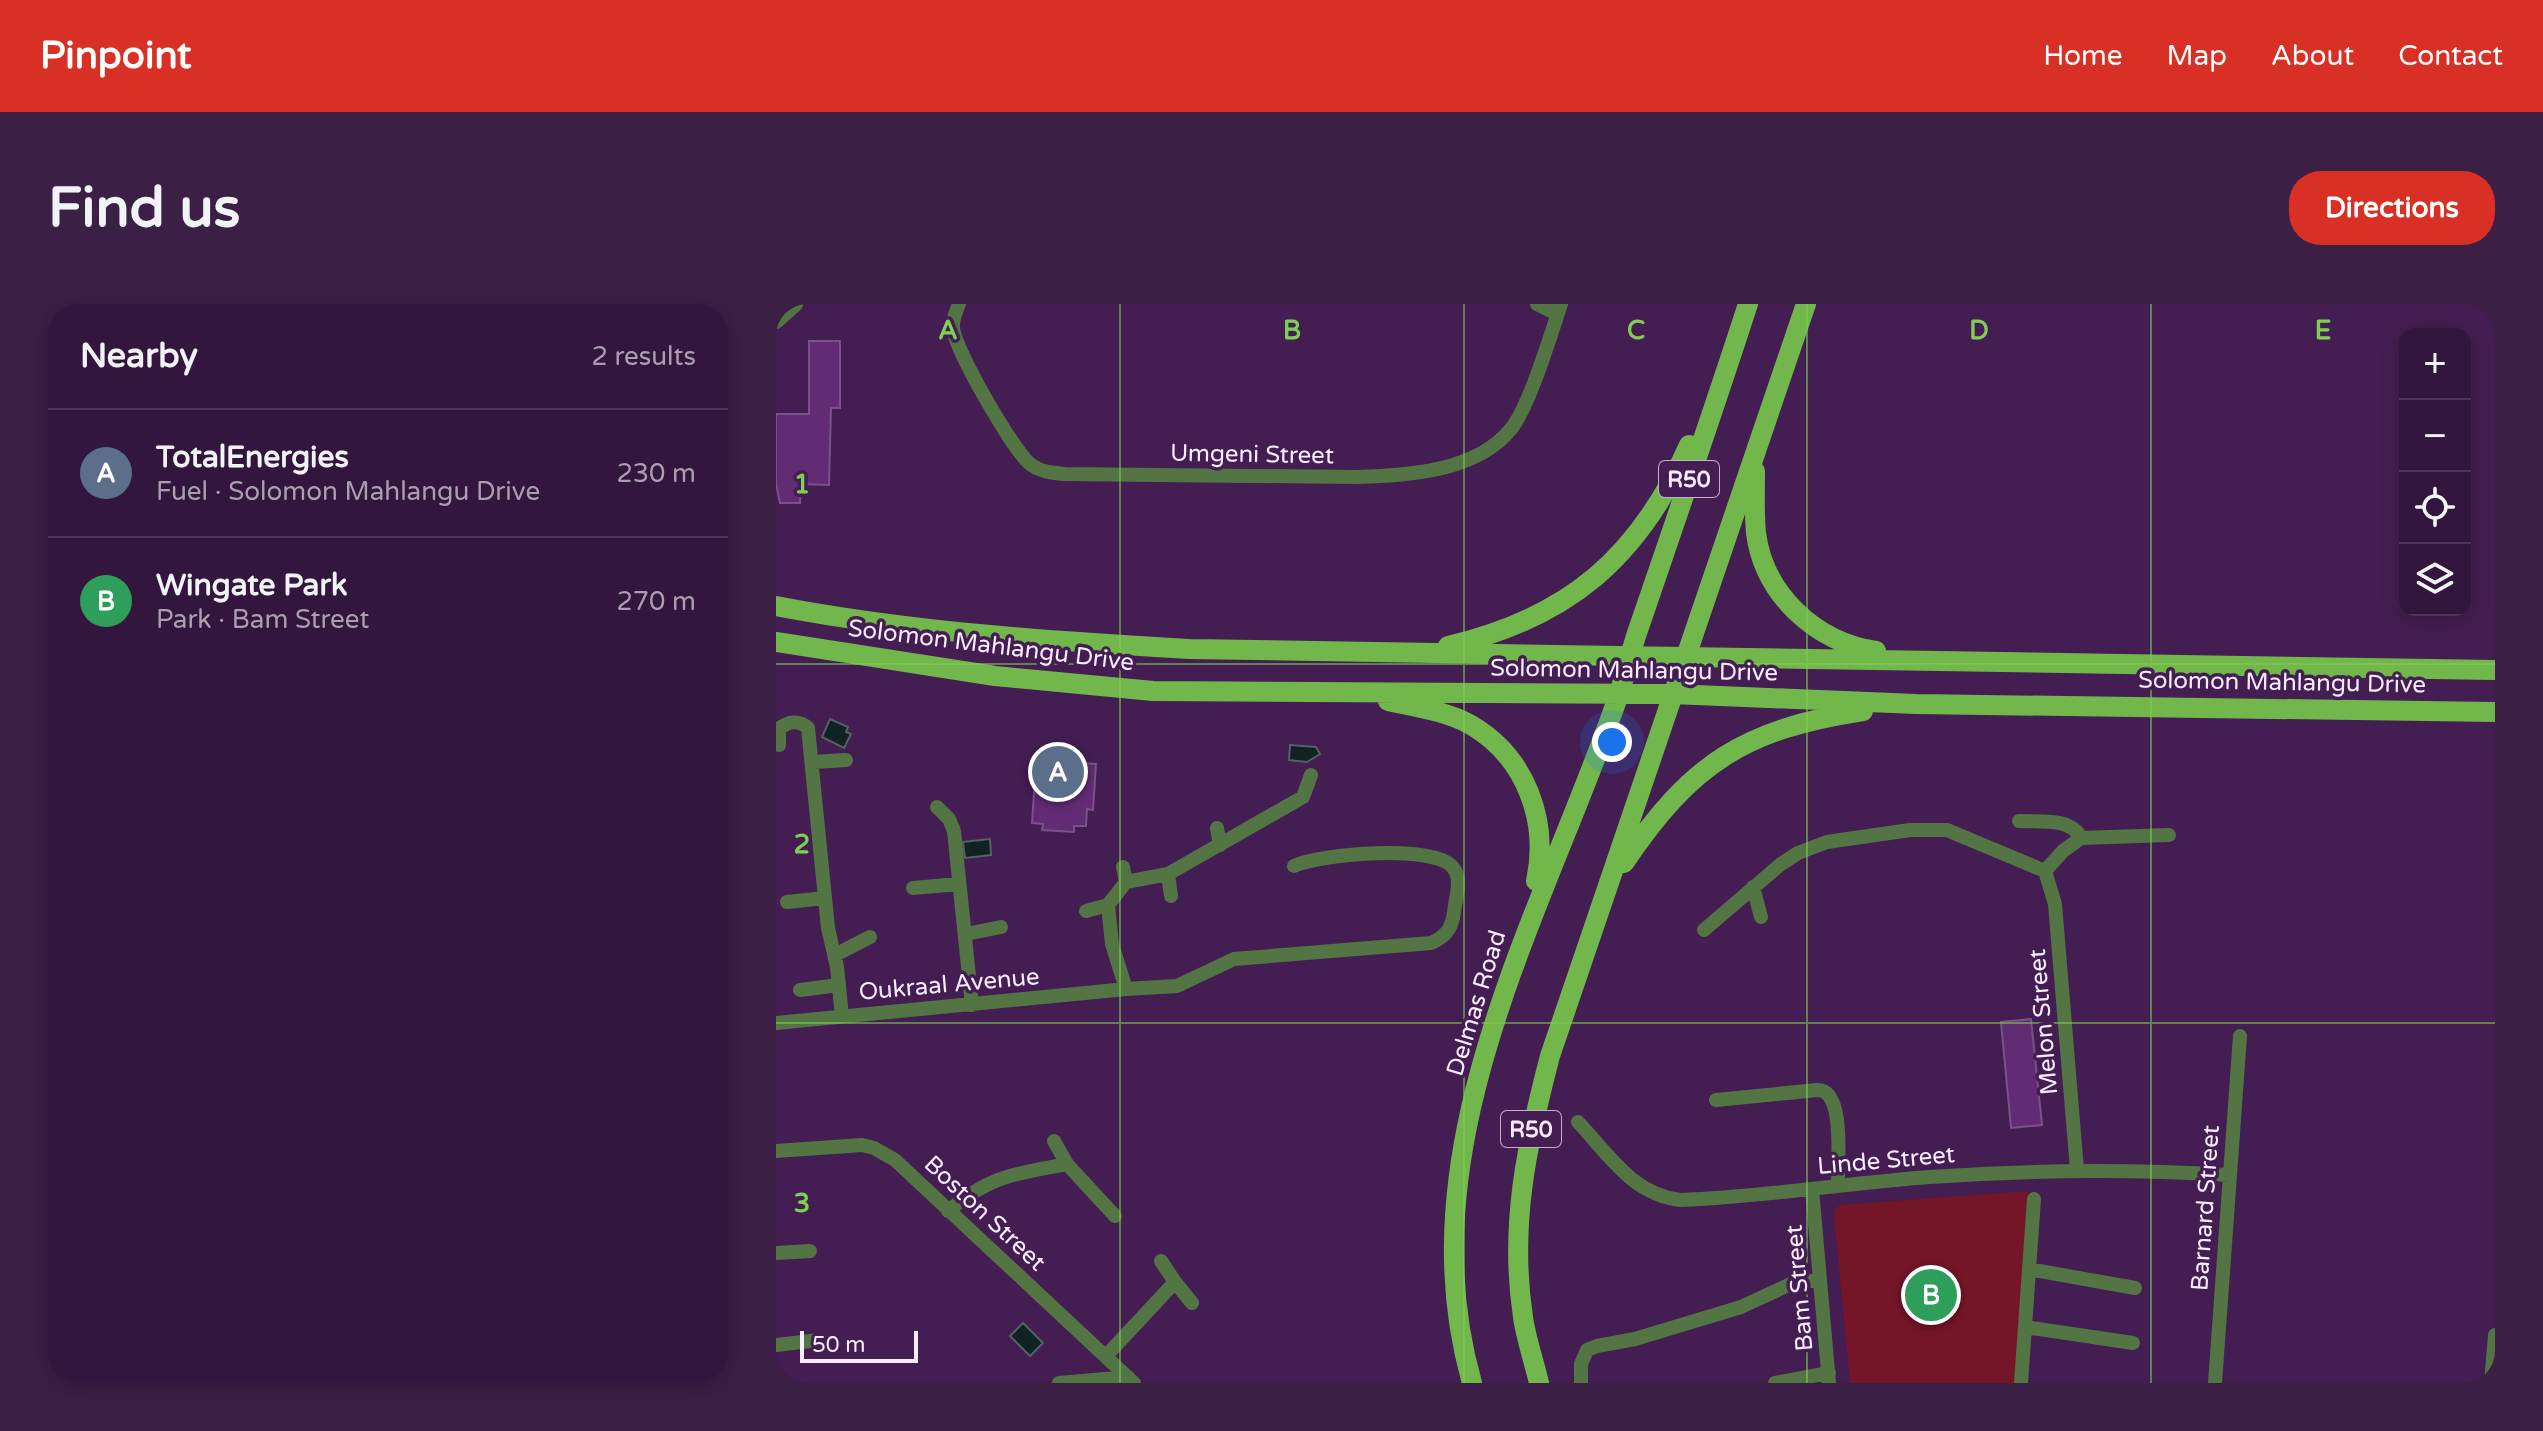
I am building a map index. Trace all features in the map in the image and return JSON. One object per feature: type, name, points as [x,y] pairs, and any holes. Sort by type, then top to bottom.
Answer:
[{"type":"main road","name":"R50","points":[[1630,655],[1748,304]]},
{"type":"main road","name":"R50","points":[[1539,1383],[1523,1319],[1517,1251],[1520,1190],[1529,1139],[1550,1056],[1806,304]]},
{"type":"main road","points":[[1417,653],[1494,635],[1546,611],[1597,577],[1630,543],[1661,499],[1681,464],[1735,342]]},
{"type":"main road","points":[[1756,451],[1756,534],[1772,583],[1804,621],[1833,638],[1865,649],[1931,660]]},
{"type":"main road","name":"Solomon Mahlangu Drive","points":[[776,606],[842,618],[1032,640],[1189,649],[2495,670]]},
{"type":"main road","name":"Solomon Mahlangu Drive","points":[[776,642],[995,676],[1153,691],[1619,693],[1916,704],[2495,712]]},
{"type":"main road","name":"Delmas Road","points":[[1472,1383],[1463,1351],[1453,1281],[1457,1185],[1477,1083],[1527,927],[1619,693],[1630,655]]},
{"type":"main road","points":[[1352,692],[1438,712],[1471,725],[1510,759],[1526,783],[1539,821],[1540,865],[1527,927]]},
{"type":"main road","points":[[1610,883],[1669,803],[1692,779],[1720,758],[1752,740],[1791,726],[1828,716],[1916,704]]},
{"type":"street","points":[[776,321],[795,304]]},
{"type":"street","name":"Umgeni Street","points":[[959,304],[953,321],[958,344],[1014,444],[1037,469],[1065,474],[1357,477],[1404,474],[1473,459],[1496,446],[1513,427],[1559,309]]},
{"type":"street","points":[[1537,304],[1559,309]]},
{"type":"street","points":[[779,745],[778,732],[791,722],[807,726],[810,731],[828,928],[835,955],[842,1016]]},
{"type":"street","points":[[813,762],[846,760]]},
{"type":"street","points":[[1086,911],[1108,905],[1126,882],[1174,871],[1303,797],[1311,775]]},
{"type":"street","points":[[937,807],[952,824],[972,1005]]},
{"type":"street","points":[[2019,821],[2068,825],[2081,838]]},
{"type":"street","points":[[1217,828],[1220,845]]},
{"type":"street","points":[[1704,930],[1781,864],[1816,845],[1910,830],[1947,830],[2045,871],[2063,851],[2081,838],[2169,835]]},
{"type":"street","points":[[1171,896],[1177,852]]},
{"type":"street","name":"Oukraal Avenue","points":[[776,1023],[1177,986],[1234,959],[1431,943],[1446,935],[1453,923],[1457,879],[1453,866],[1442,858],[1419,854],[1329,856],[1294,866]]},
{"type":"street","points":[[1123,867],[1126,882]]},
{"type":"street","name":"Melon Street","points":[[2045,871],[2055,904],[2077,1170]]},
{"type":"street","points":[[913,888],[959,884]]},
{"type":"street","points":[[1753,887],[1761,917]]},
{"type":"street","points":[[787,902],[825,898]]},
{"type":"street","points":[[1108,905],[1117,966],[1126,989]]},
{"type":"street","points":[[966,934],[1001,927]]},
{"type":"street","points":[[835,955],[870,937]]},
{"type":"street","points":[[800,990],[839,985]]},
{"type":"street","name":"Barnard Street","points":[[2215,1383],[2240,1036]]},
{"type":"street","points":[[1716,1100],[1817,1090],[1828,1092],[1838,1123],[1838,1186]]},
{"type":"street","name":"Linde Street","points":[[1578,1122],[1636,1184],[1661,1197],[1695,1199],[1929,1177],[2077,1170],[2229,1175]]},
{"type":"street","points":[[1054,1141],[1067,1164],[1115,1216]]},
{"type":"street","name":"Boston Street","points":[[776,1151],[845,1145],[874,1148],[912,1173],[948,1211],[1131,1380]]},
{"type":"street","points":[[948,1211],[1001,1177],[1067,1164]]},
{"type":"street","name":"Bam Street","points":[[1812,1189],[1829,1378]]},
{"type":"street","points":[[2021,1383],[2034,1199]]},
{"type":"street","points":[[776,1253],[810,1251]]},
{"type":"street","points":[[1161,1261],[1192,1303]]},
{"type":"street","points":[[2029,1269],[2135,1288]]},
{"type":"street","points":[[1581,1383],[1581,1364],[1587,1350],[1741,1307],[1795,1282],[1820,1280]]},
{"type":"street","points":[[1106,1356],[1175,1282]]},
{"type":"street","points":[[2025,1327],[2133,1343]]},
{"type":"street","points":[[2491,1383],[2495,1335]]},
{"type":"street","points":[[776,1345],[819,1340]]},
{"type":"street","points":[[1775,1383],[1829,1378]]},
{"type":"street","points":[[1059,1383],[1131,1380]]},
{"type":"shaded area","points":[[830,719],[848,727],[846,732],[851,734],[844,748],[822,737]]},
{"type":"shaded area","points":[[1290,745],[1316,747],[1320,754],[1307,762],[1289,760]]},
{"type":"shaded area","points":[[990,839],[991,855],[965,858],[963,842]]},
{"type":"shaded area","points":[[2028,1191],[2016,1383],[1850,1383],[1834,1215],[1836,1208],[1841,1205]]},
{"type":"shaded area","points":[[1023,1323],[1043,1343],[1030,1356],[1010,1336]]},
{"type":"building","points":[[809,341],[840,341],[840,408],[831,408],[829,485],[801,484],[800,503],[780,503],[776,484],[776,414],[809,414]]},
{"type":"building","points":[[1032,760],[1096,764],[1093,810],[1087,809],[1086,826],[1074,826],[1074,832],[1042,830],[1043,824],[1032,823],[1035,778],[1031,778]]},
{"type":"building","points":[[2031,1019],[2042,1125],[2011,1128],[2001,1022]]},
{"type":"place","name":"TotalEnergies","points":[[1058,772]]},
{"type":"place","name":"Wingate Park","points":[[1931,1295]]}]
